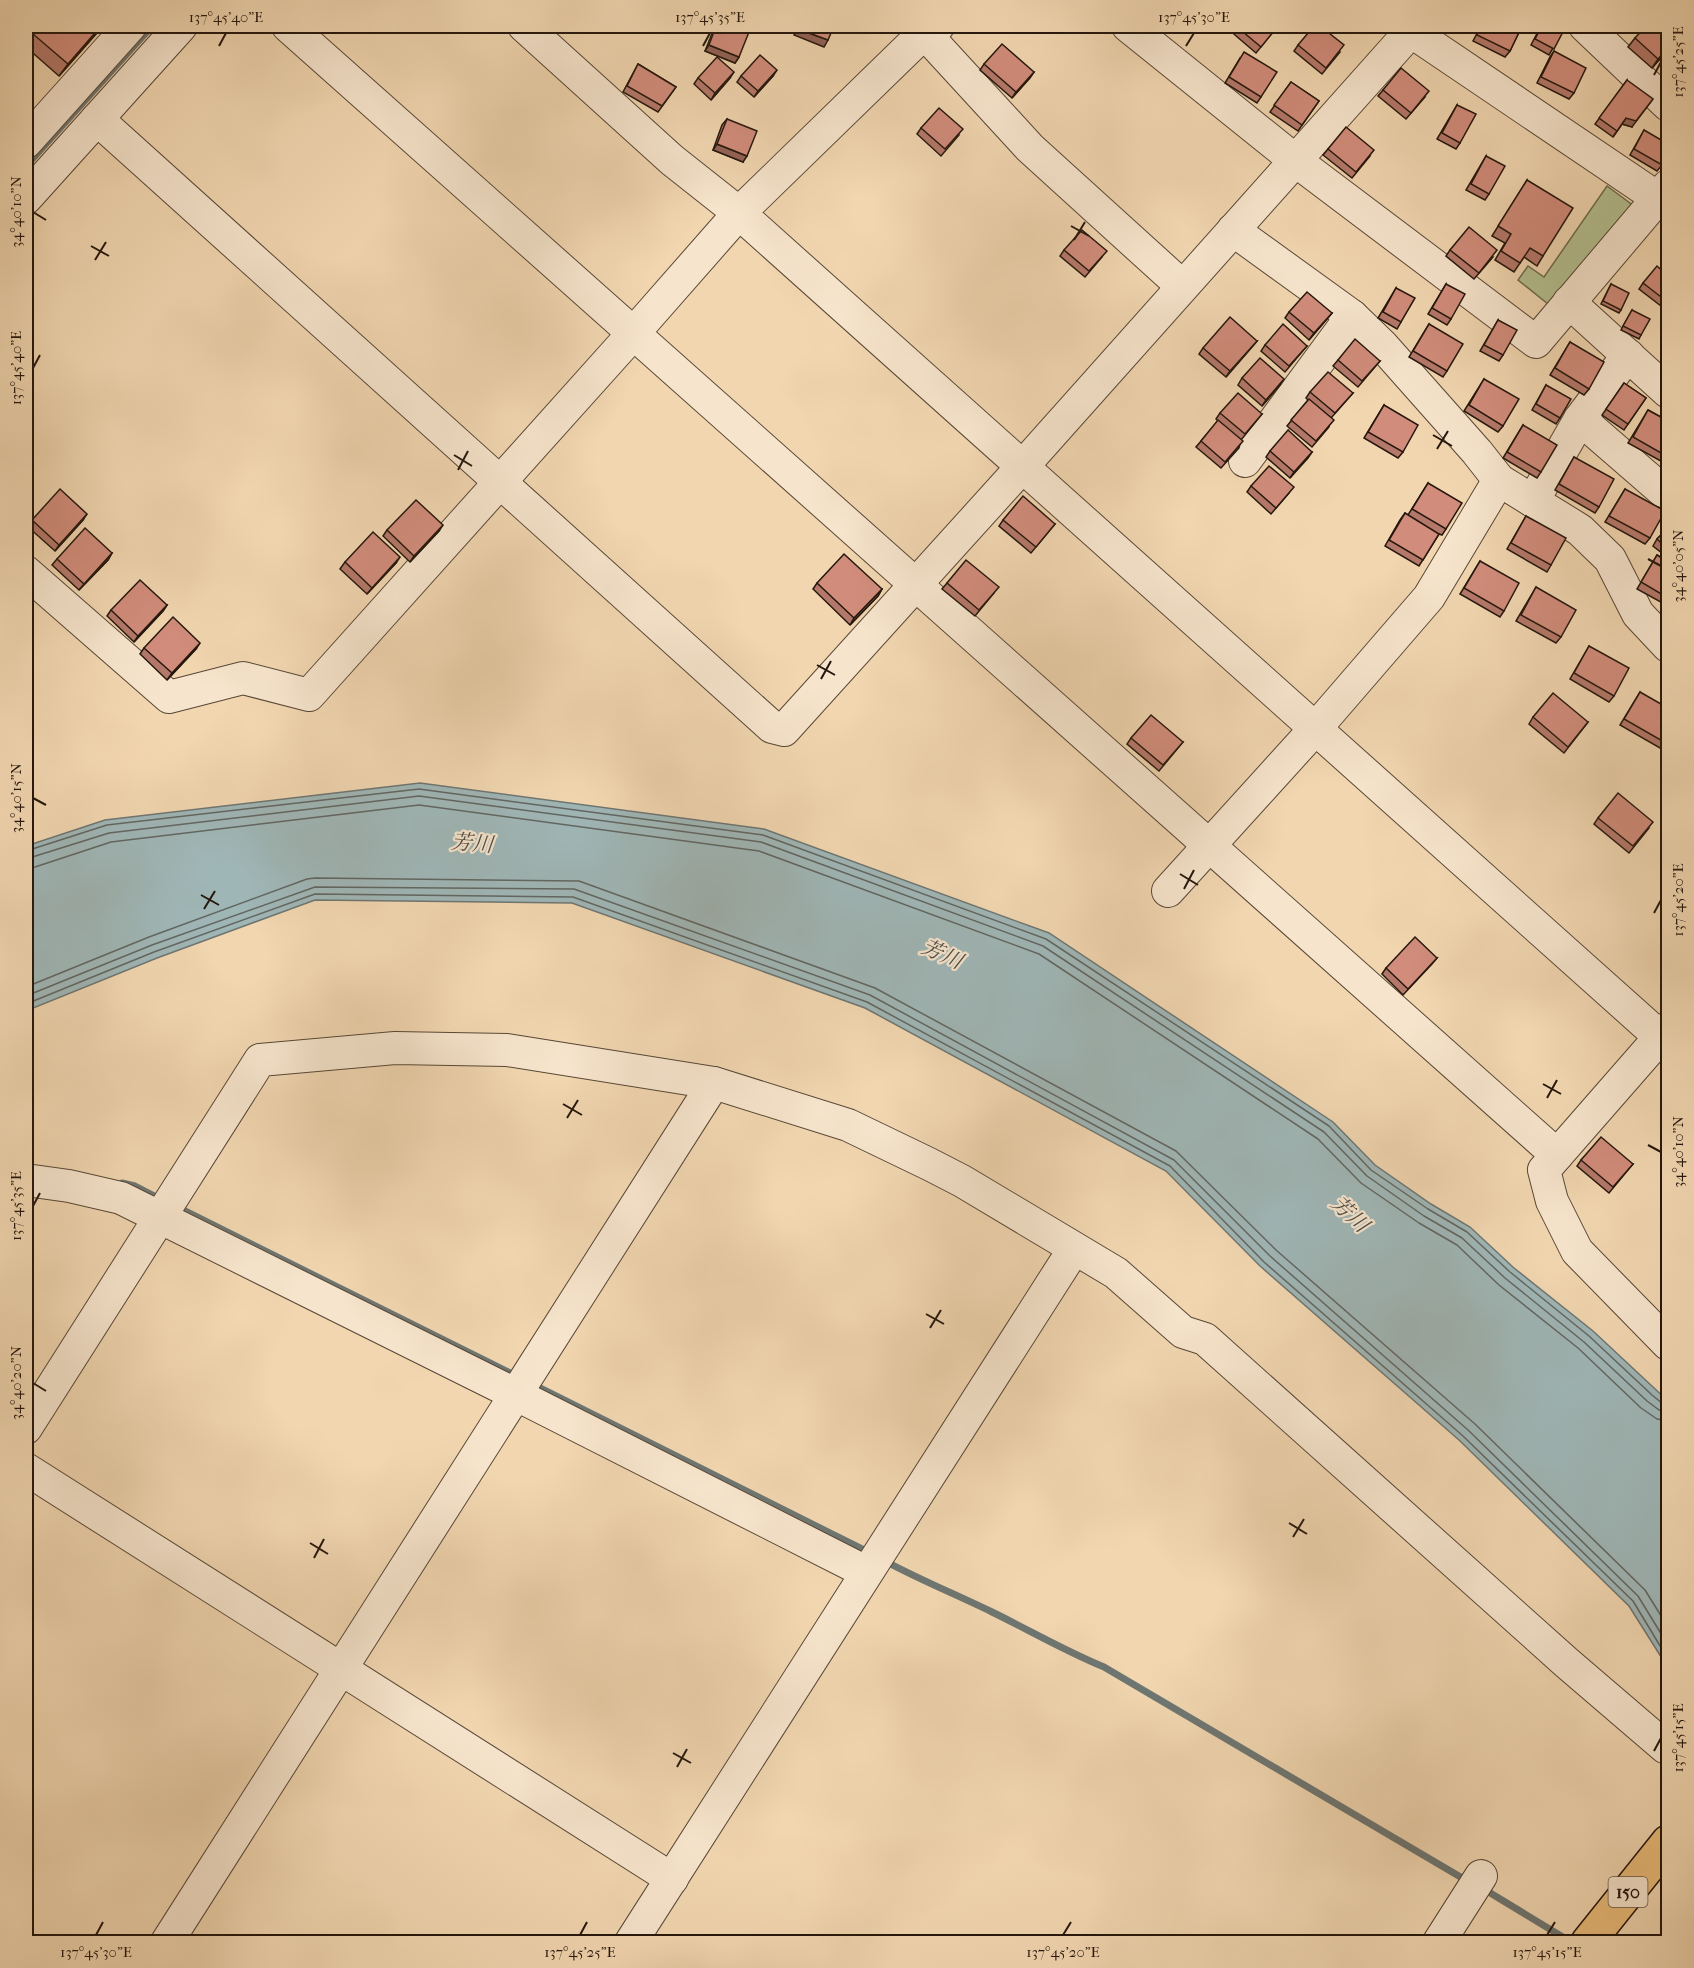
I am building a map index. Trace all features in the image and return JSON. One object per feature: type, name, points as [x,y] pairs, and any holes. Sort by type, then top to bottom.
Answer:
[{"type":"highway","name":"150","points":[[1588,1942],[1668,1842]]},
{"type":"highway","name":"150","points":[[1610,1942],[1668,1858]]},
{"type":"street","points":[[26,141],[130,26]]},
{"type":"street","points":[[26,198],[180,26]]},
{"type":"street","points":[[288,26],[913,587],[1557,1155]]},
{"type":"street","points":[[524,26],[672,160],[739,213],[1315,729],[1666,1036],[1544,1170],[1552,1201],[1577,1251],[1668,1344]]},
{"type":"street","points":[[97,119],[772,727],[784,730],[1296,160],[1407,28],[1665,196],[1536,342],[1296,160],[1128,26]]},
{"type":"street","points":[[1585,26],[1668,105]]},
{"type":"street","points":[[26,572],[170,697],[243,678],[309,694],[739,213],[927,28],[1030,148],[1182,286]]},
{"type":"street","points":[[1233,230],[1353,316],[1383,346],[1500,480],[1580,530],[1610,559],[1638,614],[1668,646]]},
{"type":"street","points":[[1569,302],[1668,392]]},
{"type":"street","points":[[1245,461],[1353,316]]},
{"type":"street","points":[[1533,501],[1580,419],[1628,355]]},
{"type":"street","points":[[1580,419],[1663,491],[1668,484]]},
{"type":"street","points":[[1168,891],[1315,729],[1429,597],[1500,480]]},
{"type":"street","points":[[26,1428],[260,1060],[395,1048],[507,1050],[714,1083],[848,1125],[962,1181],[1116,1273],[1183,1332],[1205,1339],[1314,1435],[1375,1493],[1665,1747]]},
{"type":"street","points":[[167,1942],[714,1083]]},
{"type":"street","points":[[26,1180],[69,1186],[165,1208],[873,1562]]},
{"type":"street","points":[[631,1942],[1074,1249]]},
{"type":"street","points":[[26,1468],[672,1879]]},
{"type":"street","points":[[1439,1942],[1474,1887]]},
{"type":"green space","points":[[1607,186],[1634,206],[1548,304],[1518,280],[1528,266],[1544,277]]},
{"type":"water","name":"芳川","points":[[420,783],[764,829],[1049,933],[1333,1122],[1375,1165],[1431,1204],[1470,1227],[1514,1268],[1593,1331],[1668,1401],[1668,1668],[1629,1606],[1459,1440],[1260,1266],[1166,1171],[865,1008],[572,903],[315,900],[157,958],[26,1011],[26,846],[105,820]]},
{"type":"building","points":[[26,26],[101,26],[68,64]]},
{"type":"building","points":[[716,26],[733,26],[749,32],[739,57],[709,45]]},
{"type":"building","points":[[799,26],[834,26],[828,40],[798,29]]},
{"type":"building","points":[[1236,26],[1278,26],[1261,47]]},
{"type":"building","points":[[1314,26],[1320,26],[1344,45],[1326,68],[1298,45]]},
{"type":"building","points":[[1482,26],[1522,26],[1510,51],[1477,35]]},
{"type":"building","points":[[1542,26],[1566,26],[1554,49],[1535,39]]},
{"type":"building","points":[[1646,26],[1668,26],[1668,48],[1658,59],[1635,38]]},
{"type":"building","points":[[1002,44],[1034,72],[1016,92],[984,64]]},
{"type":"building","points":[[1554,51],[1586,68],[1574,93],[1541,77]]},
{"type":"building","points":[[1244,52],[1277,72],[1261,97],[1229,77]]},
{"type":"building","points":[[760,55],[777,70],[758,91],[741,76]]},
{"type":"building","points":[[717,57],[734,72],[715,93],[698,78]]},
{"type":"building","points":[[638,64],[676,87],[662,106],[627,86]]},
{"type":"building","points":[[1401,68],[1429,91],[1411,113],[1383,90]]},
{"type":"building","points":[[1627,80],[1653,99],[1636,121],[1626,118],[1617,131],[1599,118]]},
{"type":"building","points":[[1291,82],[1319,101],[1302,125],[1274,105]]},
{"type":"building","points":[[1457,105],[1476,114],[1460,143],[1442,133]]},
{"type":"building","points":[[939,108],[963,129],[945,149],[921,128]]},
{"type":"building","points":[[727,119],[757,131],[747,156],[717,144]]},
{"type":"building","points":[[1346,127],[1374,150],[1356,172],[1328,149]]},
{"type":"building","points":[[1644,130],[1668,144],[1668,153],[1662,165],[1634,149]]},
{"type":"building","points":[[1486,156],[1505,166],[1489,194],[1471,184]]},
{"type":"building","points":[[1527,180],[1573,208],[1543,256],[1530,248],[1520,263],[1501,251],[1511,234],[1498,226]]},
{"type":"building","points":[[1469,227],[1497,250],[1479,273],[1450,250]]},
{"type":"building","points":[[1082,230],[1107,251],[1089,271],[1064,250]]},
{"type":"building","points":[[1657,266],[1668,276],[1668,296],[1665,300],[1643,283]]},
{"type":"building","points":[[1446,284],[1465,294],[1451,319],[1432,308]]},
{"type":"building","points":[[1611,284],[1629,293],[1621,310],[1603,301]]},
{"type":"building","points":[[1396,288],[1415,298],[1401,322],[1383,312]]},
{"type":"building","points":[[1307,292],[1332,313],[1314,333],[1289,312]]},
{"type":"building","points":[[1632,310],[1650,319],[1641,335],[1623,326]]},
{"type":"building","points":[[1230,317],[1257,341],[1230,371],[1203,348]]},
{"type":"building","points":[[1498,320],[1517,330],[1503,355],[1484,345]]},
{"type":"building","points":[[1283,324],[1307,346],[1289,366],[1265,345]]},
{"type":"building","points":[[1429,324],[1463,344],[1447,371],[1413,351]]},
{"type":"building","points":[[1355,339],[1380,361],[1362,381],[1338,360]]},
{"type":"building","points":[[1570,342],[1604,362],[1589,389],[1555,368]]},
{"type":"building","points":[[1260,358],[1284,379],[1266,400],[1242,378]]},
{"type":"building","points":[[1328,372],[1353,393],[1335,413],[1310,392]]},
{"type":"building","points":[[1484,379],[1519,399],[1503,426],[1469,405]]},
{"type":"building","points":[[1624,383],[1646,398],[1628,424],[1606,409]]},
{"type":"building","points":[[1546,385],[1571,399],[1560,418],[1536,404]]},
{"type":"building","points":[[1238,393],[1262,414],[1245,434],[1220,413]]},
{"type":"building","points":[[1309,399],[1334,420],[1316,441],[1291,420]]},
{"type":"building","points":[[1384,405],[1418,425],[1403,452],[1368,432]]},
{"type":"building","points":[[1648,410],[1668,421],[1668,457],[1633,437]]},
{"type":"building","points":[[1218,420],[1243,441],[1225,462],[1201,441]]},
{"type":"building","points":[[1523,425],[1557,445],[1541,472],[1507,452]]},
{"type":"building","points":[[1288,430],[1312,452],[1294,472],[1270,451]]},
{"type":"building","points":[[1574,457],[1614,479],[1599,507],[1559,484]]},
{"type":"building","points":[[1269,466],[1294,487],[1276,508],[1251,486]]},
{"type":"building","points":[[1428,483],[1462,503],[1446,529],[1412,509]]},
{"type":"building","points":[[60,489],[87,514],[59,545],[32,520]]},
{"type":"building","points":[[1625,489],[1665,511],[1650,538],[1609,516]]},
{"type":"building","points":[[1023,496],[1055,524],[1036,547],[1003,520]]},
{"type":"building","points":[[416,500],[443,525],[414,556],[387,530]]},
{"type":"building","points":[[1405,513],[1439,534],[1423,560],[1389,540]]},
{"type":"building","points":[[1526,516],[1566,538],[1551,565],[1511,543]]},
{"type":"building","points":[[85,528],[112,553],[84,584],[57,559]]},
{"type":"building","points":[[1668,528],[1668,549],[1657,539]]},
{"type":"building","points":[[373,532],[400,557],[372,588],[345,562]]},
{"type":"building","points":[[844,554],[882,589],[854,618],[817,583]]},
{"type":"building","points":[[1657,555],[1668,562],[1668,598],[1641,582]]},
{"type":"building","points":[[966,560],[999,587],[979,610],[947,583]]},
{"type":"building","points":[[1480,561],[1519,583],[1504,611],[1464,588]]},
{"type":"building","points":[[140,580],[167,605],[138,636],[111,610]]},
{"type":"building","points":[[1536,587],[1576,610],[1561,637],[1521,615]]},
{"type":"building","points":[[173,617],[200,643],[172,673],[144,648]]},
{"type":"building","points":[[1589,646],[1629,668],[1614,696],[1574,673]]},
{"type":"building","points":[[1640,692],[1668,708],[1668,734],[1664,742],[1624,719]]},
{"type":"building","points":[[1553,693],[1588,722],[1568,747],[1533,717]]},
{"type":"building","points":[[1151,715],[1183,742],[1163,765],[1131,738]]},
{"type":"building","points":[[1618,793],[1653,822],[1633,846],[1598,818]]},
{"type":"building","points":[[1415,937],[1437,958],[1408,989],[1386,968]]},
{"type":"building","points":[[1601,1137],[1633,1164],[1613,1187],[1581,1160]]},
{"type":"waterway","points":[[26,166],[152,26]]},
{"type":"waterway","points":[[122,1183],[135,1186],[162,1200]]},
{"type":"waterway","points":[[177,1207],[516,1376]]},
{"type":"waterway","points":[[532,1384],[870,1553]]},
{"type":"waterway","points":[[883,1560],[1104,1667],[1469,1882]]},
{"type":"waterway","points":[[1482,1888],[1571,1942]]}]
